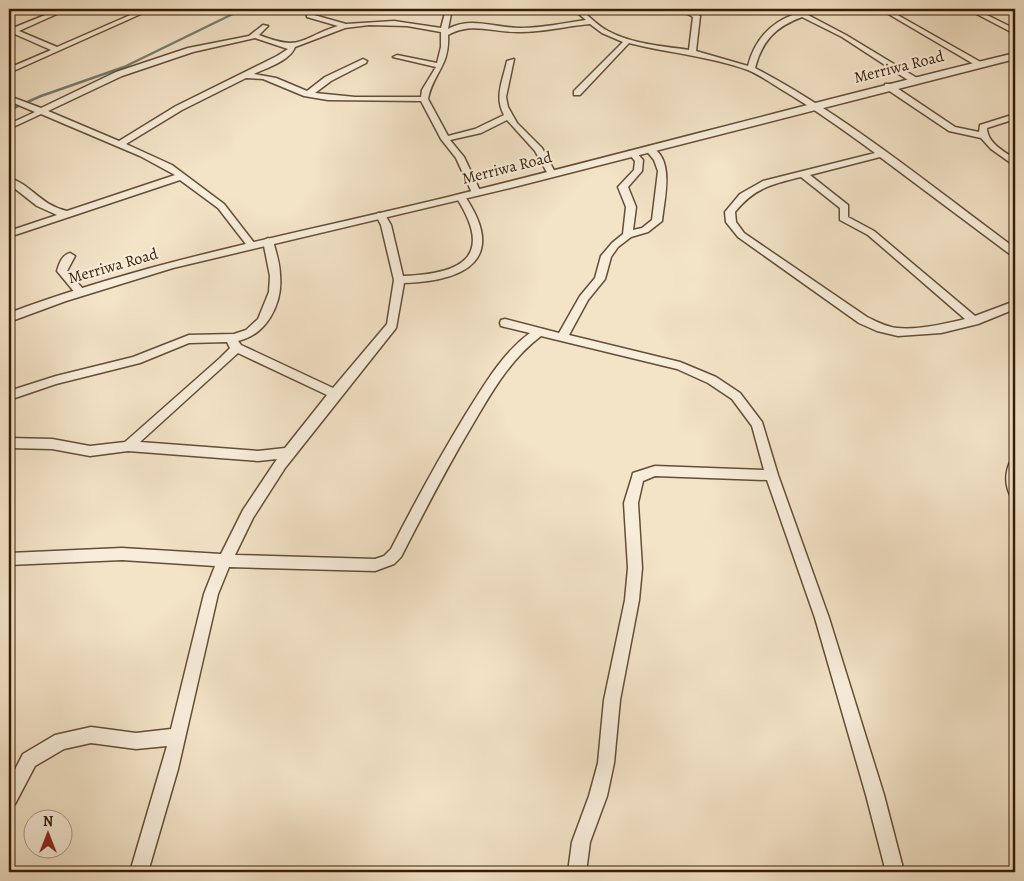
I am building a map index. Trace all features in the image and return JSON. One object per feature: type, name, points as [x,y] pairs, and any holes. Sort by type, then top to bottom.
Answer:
[{"type":"street","points":[[11,30],[65,9]]},
{"type":"street","points":[[9,72],[149,9]]},
{"type":"street","points":[[318,9],[309,16],[345,26]]},
{"type":"street","points":[[449,9],[444,33],[445,47],[440,66],[426,90],[424,98],[445,139],[460,157],[476,193]]},
{"type":"street","points":[[576,9],[590,22],[612,36],[658,48],[692,52],[751,69],[814,105],[1015,253]]},
{"type":"street","points":[[664,9],[690,12],[697,16],[692,52]]},
{"type":"street","points":[[751,69],[756,51],[765,37],[780,22],[801,14],[826,9]]},
{"type":"street","points":[[884,9],[980,64]]},
{"type":"street","points":[[970,9],[1015,32]]},
{"type":"street","points":[[801,14],[844,36],[914,80]]},
{"type":"street","points":[[256,36],[271,42],[292,46],[345,26],[366,23],[393,23],[444,33],[459,26],[496,26],[518,30],[590,22]]},
{"type":"street","points":[[9,127],[74,95],[84,85],[191,50],[234,43],[256,36],[265,26]]},
{"type":"street","points":[[11,30],[58,50]]},
{"type":"street","points":[[578,93],[627,41]]},
{"type":"street","points":[[120,144],[179,108],[244,77],[286,54],[292,46]]},
{"type":"street","name":"Merriwa Road","points":[[9,318],[122,278],[268,241],[460,197],[888,86],[1015,56]]},
{"type":"street","points":[[397,58],[440,66]]},
{"type":"street","points":[[309,94],[328,79],[363,61]]},
{"type":"street","points":[[511,61],[502,96],[508,116],[539,150],[552,174]]},
{"type":"street","points":[[244,77],[262,76],[309,94],[327,97],[424,98]]},
{"type":"street","points":[[888,86],[952,129],[983,136],[1015,163]]},
{"type":"street","points":[[9,98],[153,158],[182,176],[221,206],[252,246]]},
{"type":"street","points":[[445,139],[485,128],[508,116]]},
{"type":"street","points":[[983,136],[983,127],[1015,116]]},
{"type":"street","points":[[563,336],[584,298],[600,279],[606,256],[615,245],[628,235],[645,230],[657,221],[662,171],[661,165],[649,149]]},
{"type":"street","points":[[628,235],[631,207],[623,187],[638,171],[639,160],[632,153]]},
{"type":"street","points":[[882,154],[766,183],[743,196],[730,212],[731,222],[735,230],[863,320],[881,328],[898,332],[941,328],[974,321],[1015,305]]},
{"type":"street","points":[[802,174],[845,207],[843,218],[871,233],[974,321]]},
{"type":"street","points":[[9,234],[182,176]]},
{"type":"street","points":[[9,181],[20,187],[43,208],[67,214]]},
{"type":"street","points":[[399,280],[444,275],[458,269],[476,251],[480,234],[472,213],[460,197]]},
{"type":"street","points":[[139,872],[178,736],[211,594],[217,576],[248,514],[287,454],[392,325],[399,280],[386,224],[381,215]]},
{"type":"street","points":[[128,446],[152,422],[217,368],[233,344],[262,322],[270,306],[277,280],[268,241]]},
{"type":"street","points":[[70,256],[64,264],[62,271],[80,292]]},
{"type":"street","points":[[505,323],[680,366],[712,380],[736,396],[756,420],[765,445],[772,475],[822,618],[875,795],[895,872]]},
{"type":"street","points":[[9,560],[122,554],[226,561],[375,565],[389,560],[396,553],[442,465],[484,395],[508,361],[528,338],[540,331]]},
{"type":"street","points":[[9,396],[45,381],[93,372],[138,359],[188,340],[208,338],[233,344],[335,394]]},
{"type":"street","points":[[9,443],[52,444],[90,451],[128,446],[249,455],[287,454]]},
{"type":"street","points":[[1015,466],[1012,480],[1015,490]]},
{"type":"street","points":[[577,872],[581,842],[598,796],[606,763],[612,700],[632,600],[635,568],[631,503],[638,477],[655,471],[726,475],[772,475]]},
{"type":"street","points":[[9,798],[28,760],[61,742],[91,734],[136,742],[178,736]]},
{"type":"waterway","points":[[9,110],[41,96],[124,67],[243,9]]}]
